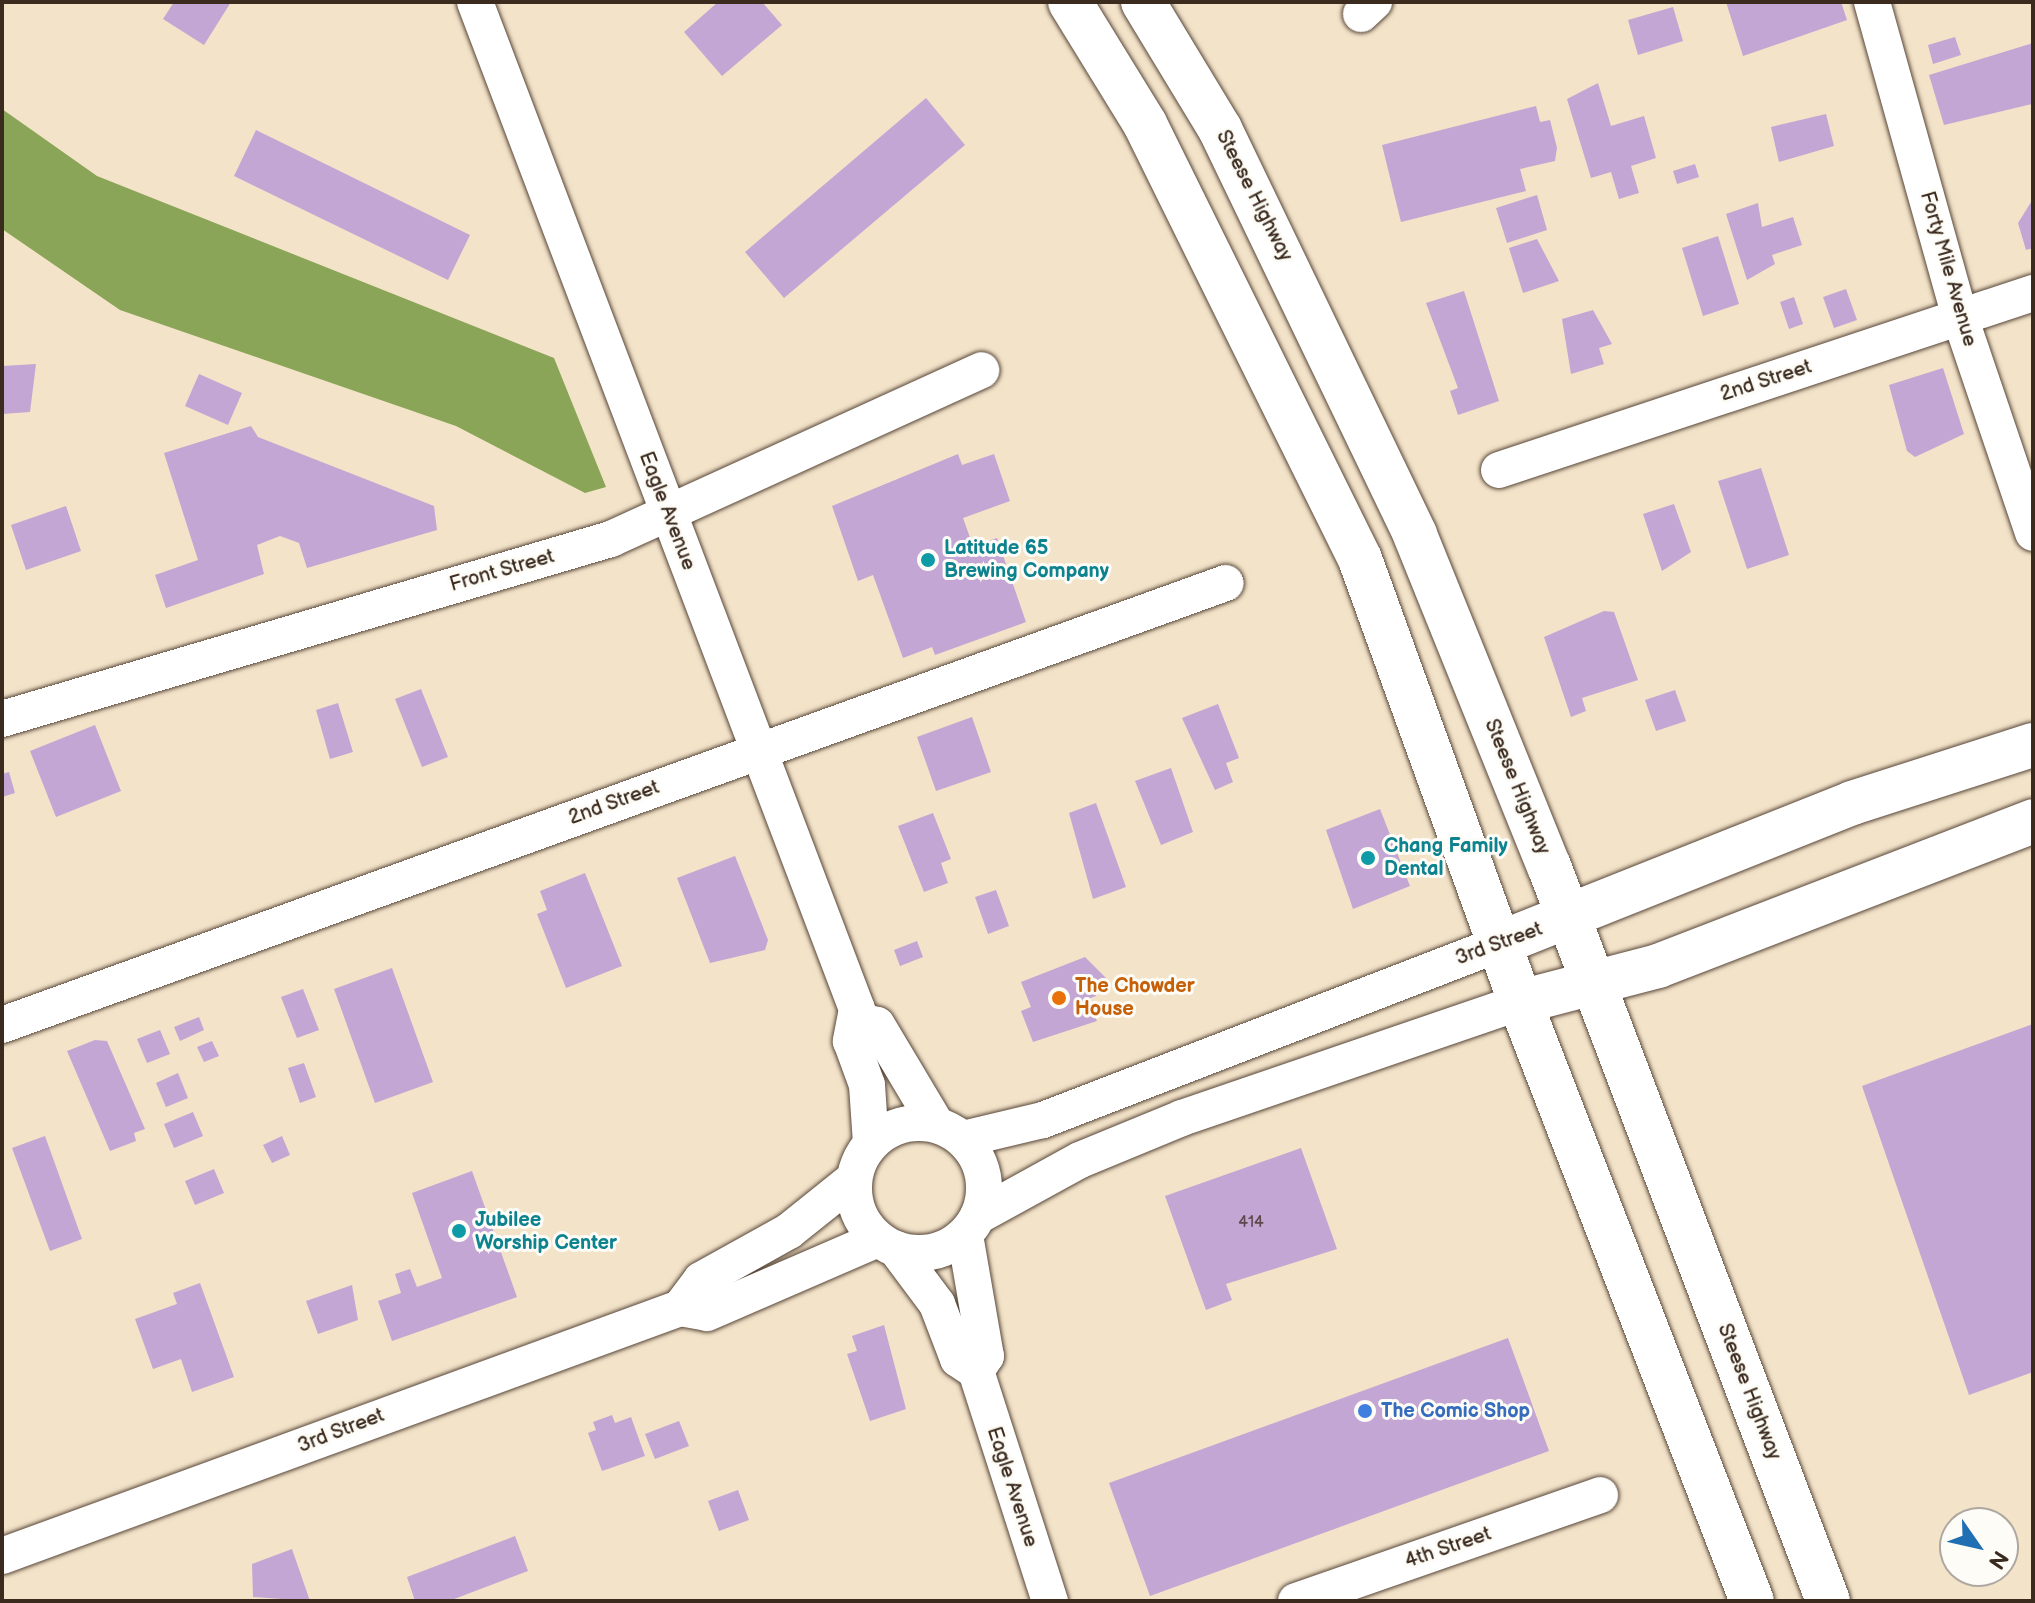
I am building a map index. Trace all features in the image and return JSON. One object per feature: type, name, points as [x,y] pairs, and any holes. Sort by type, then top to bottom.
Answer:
[{"type":"main road","points":[[1070,2],[1145,124],[1306,438],[1360,559],[1498,944],[1752,1601]]},
{"type":"main road","name":"Steese Highway","points":[[1143,2],[1220,129],[1326,339],[1415,535],[1593,983],[1828,1601]]},
{"type":"main road","name":"3rd Street","points":[[1498,944],[1852,803],[2033,745]]},
{"type":"main road","points":[[1520,1002],[1658,966],[2033,821]]},
{"type":"street","name":"Eagle Avenue","points":[[475,2],[860,1021],[851,1041],[867,1085],[871,1143]]},
{"type":"street","name":"Forty Mile Avenue","points":[[1872,2],[1960,317],[2033,533]]},
{"type":"street","name":"2nd Street","points":[[1499,470],[2033,293]]},
{"type":"street","name":"Front Street","points":[[2,719],[611,539],[667,508],[981,370]]},
{"type":"street","name":"2nd Street","points":[[2,1025],[1226,583]]},
{"type":"street","name":"3rd Street","points":[[950,1131],[1043,1120],[1498,944]]},
{"type":"street","points":[[950,1131],[901,1124],[871,1143],[854,1179],[854,1201],[887,1244],[933,1252],[1080,1160],[1182,1118],[1520,1002]]},
{"type":"street","points":[[860,1021],[877,1025],[985,1183],[972,1225]]},
{"type":"street","points":[[680,1308],[701,1280],[789,1231],[854,1179]]},
{"type":"street","name":"Eagle Avenue","points":[[972,1225],[986,1356],[976,1371]]},
{"type":"street","name":"Eagle Avenue","points":[[887,1244],[937,1304],[958,1359],[976,1371],[1050,1601]]},
{"type":"street","name":"3rd Street","points":[[2,1556],[680,1308],[707,1313],[887,1244]]},
{"type":"street","name":"4th Street","points":[[1296,1601],[1600,1495]]},
{"type":"green space","points":[[2,109],[97,176],[554,358],[606,487],[585,493],[456,426],[120,310],[2,229]]},
{"type":"building","points":[[174,2],[231,2],[204,45],[163,19]]},
{"type":"building","points":[[718,2],[762,2],[782,25],[722,76],[684,32]]},
{"type":"building","points":[[1726,2],[1841,2],[1847,20],[1743,56]]},
{"type":"building","points":[[1673,7],[1683,41],[1638,55],[1628,20]]},
{"type":"building","points":[[1955,37],[1961,55],[1933,64],[1928,45]]},
{"type":"building","points":[[2033,43],[2032,104],[1944,125],[1929,75]]},
{"type":"building","points":[[1598,83],[1611,126],[1644,116],[1656,158],[1631,166],[1639,193],[1619,199],[1611,172],[1591,178],[1567,99]]},
{"type":"building","points":[[926,98],[965,145],[784,298],[745,252]]},
{"type":"building","points":[[1536,106],[1540,122],[1550,120],[1557,148],[1555,161],[1520,169],[1526,191],[1401,222],[1382,145]]},
{"type":"building","points":[[1826,114],[1834,146],[1779,162],[1771,127]]},
{"type":"building","points":[[256,130],[470,235],[448,280],[234,176]]},
{"type":"building","points":[[1695,164],[1699,177],[1677,184],[1673,171]]},
{"type":"building","points":[[1537,195],[1547,230],[1507,243],[1496,208]]},
{"type":"building","points":[[2033,199],[2033,248],[2026,250],[2018,223]]},
{"type":"building","points":[[1758,203],[1762,227],[1793,217],[1802,245],[1772,255],[1775,264],[1747,280],[1726,214]]},
{"type":"building","points":[[1718,236],[1739,304],[1703,316],[1682,248]]},
{"type":"building","points":[[1537,239],[1559,281],[1523,293],[1509,248]]},
{"type":"building","points":[[1846,289],[1857,320],[1834,328],[1823,297]]},
{"type":"building","points":[[1464,291],[1499,401],[1458,415],[1450,391],[1458,388],[1426,303]]},
{"type":"building","points":[[1794,297],[1803,324],[1789,329],[1780,302]]},
{"type":"building","points":[[1593,310],[1612,344],[1599,348],[1604,364],[1571,374],[1562,319]]},
{"type":"building","points":[[36,364],[30,412],[2,414],[2,366]]},
{"type":"building","points":[[1943,368],[1964,434],[1915,457],[1907,451],[1889,385]]},
{"type":"building","points":[[199,374],[242,393],[228,425],[185,406]]},
{"type":"building","points":[[251,426],[258,437],[434,506],[437,530],[307,568],[299,543],[280,536],[257,545],[264,574],[166,608],[155,575],[198,560],[164,453]]},
{"type":"building","name":"Latitude 65 Brewing Company","points":[[958,454],[962,465],[994,454],[1010,501],[963,518],[973,546],[997,538],[1026,622],[935,655],[932,647],[903,658],[873,575],[858,581],[832,506]]},
{"type":"building","points":[[1761,468],[1789,555],[1747,569],[1718,481]]},
{"type":"building","points":[[1674,504],[1691,552],[1662,571],[1643,514]]},
{"type":"building","points":[[66,506],[81,551],[26,570],[11,525]]},
{"type":"building","points":[[1604,611],[1614,612],[1638,680],[1582,698],[1586,711],[1571,717],[1544,637]]},
{"type":"building","points":[[421,689],[448,757],[422,767],[395,699]]},
{"type":"building","points":[[1675,690],[1686,721],[1656,731],[1645,700]]},
{"type":"building","points":[[338,703],[353,752],[330,759],[316,710]]},
{"type":"building","points":[[1218,704],[1239,758],[1226,763],[1233,782],[1215,790],[1182,718]]},
{"type":"building","points":[[972,717],[991,772],[936,791],[917,737]]},
{"type":"building","points":[[95,725],[121,791],[56,817],[30,751]]},
{"type":"building","points":[[1171,768],[1193,832],[1161,845],[1135,781]]},
{"type":"building","points":[[9,772],[15,793],[2,797],[2,774]]},
{"type":"building","points":[[1096,803],[1126,887],[1093,899],[1069,813]]},
{"type":"building","name":"Chang Family Dental","points":[[1380,809],[1410,886],[1353,909],[1326,830]]},
{"type":"building","points":[[933,813],[951,859],[941,863],[948,883],[924,892],[898,826]]},
{"type":"building","points":[[735,856],[768,940],[765,950],[710,963],[677,878]]},
{"type":"building","points":[[585,873],[622,966],[566,988],[537,914],[547,910],[540,891]]},
{"type":"building","points":[[996,890],[1009,926],[988,934],[975,897]]},
{"type":"building","points":[[917,941],[923,957],[900,966],[894,950]]},
{"type":"building","name":"The Chowder House","points":[[1085,957],[1106,978],[1094,983],[1096,996],[1088,999],[1097,1021],[1033,1042],[1021,1011],[1031,1007],[1021,982]]},
{"type":"building","points":[[392,968],[433,1082],[375,1103],[334,989]]},
{"type":"building","points":[[303,989],[319,1030],[297,1038],[281,997]]},
{"type":"building","points":[[199,1017],[204,1030],[180,1041],[174,1027]]},
{"type":"building","points":[[2033,1024],[2033,1372],[1969,1395],[1862,1086]]},
{"type":"building","points":[[160,1030],[170,1054],[147,1063],[137,1039]]},
{"type":"building","points":[[95,1040],[107,1041],[145,1129],[134,1133],[136,1141],[110,1151],[67,1051]]},
{"type":"building","points":[[212,1041],[219,1056],[204,1062],[197,1047]]},
{"type":"building","points":[[304,1063],[316,1097],[300,1103],[288,1068]]},
{"type":"building","points":[[178,1073],[188,1098],[166,1107],[156,1083]]},
{"type":"building","points":[[193,1112],[203,1136],[174,1148],[164,1124]]},
{"type":"building","points":[[45,1136],[82,1239],[50,1251],[12,1148]]},
{"type":"building","points":[[282,1136],[290,1155],[272,1163],[263,1145]]},
{"type":"building","points":[[1301,1148],[1337,1249],[1226,1284],[1232,1300],[1206,1310],[1165,1196]]},
{"type":"building","points":[[214,1169],[224,1193],[195,1205],[185,1181]]},
{"type":"building","name":"Jubilee Worship Center","points":[[472,1171],[517,1297],[392,1341],[378,1301],[401,1293],[395,1274],[410,1269],[417,1287],[442,1278],[412,1193]]},
{"type":"building","points":[[200,1283],[234,1377],[192,1392],[181,1359],[153,1369],[135,1319],[177,1304],[173,1293]]},
{"type":"building","points":[[352,1285],[358,1320],[318,1334],[306,1301]]},
{"type":"building","points":[[884,1325],[906,1409],[870,1421],[847,1354],[857,1351],[852,1336]]},
{"type":"building","points":[[1508,1338],[1549,1451],[1150,1596],[1109,1483]]},
{"type":"building","points":[[612,1415],[615,1423],[631,1417],[645,1456],[602,1471],[588,1433],[596,1430],[593,1422]]},
{"type":"building","points":[[679,1421],[689,1446],[655,1459],[645,1434]]},
{"type":"building","points":[[738,1490],[749,1520],[719,1531],[708,1501]]},
{"type":"building","points":[[515,1536],[528,1571],[449,1601],[415,1601],[407,1577]]},
{"type":"building","points":[[292,1549],[310,1601],[253,1597],[252,1564]]},
{"type":"place","name":"Latitude 65 Brewing Company","points":[[928,560]]},
{"type":"place","name":"Chang Family Dental","points":[[1368,858]]},
{"type":"place","name":"The Chowder House","points":[[1059,998]]},
{"type":"place","name":"Jubilee Worship Center","points":[[459,1231]]},
{"type":"place","name":"The Comic Shop","points":[[1365,1411]]}]
